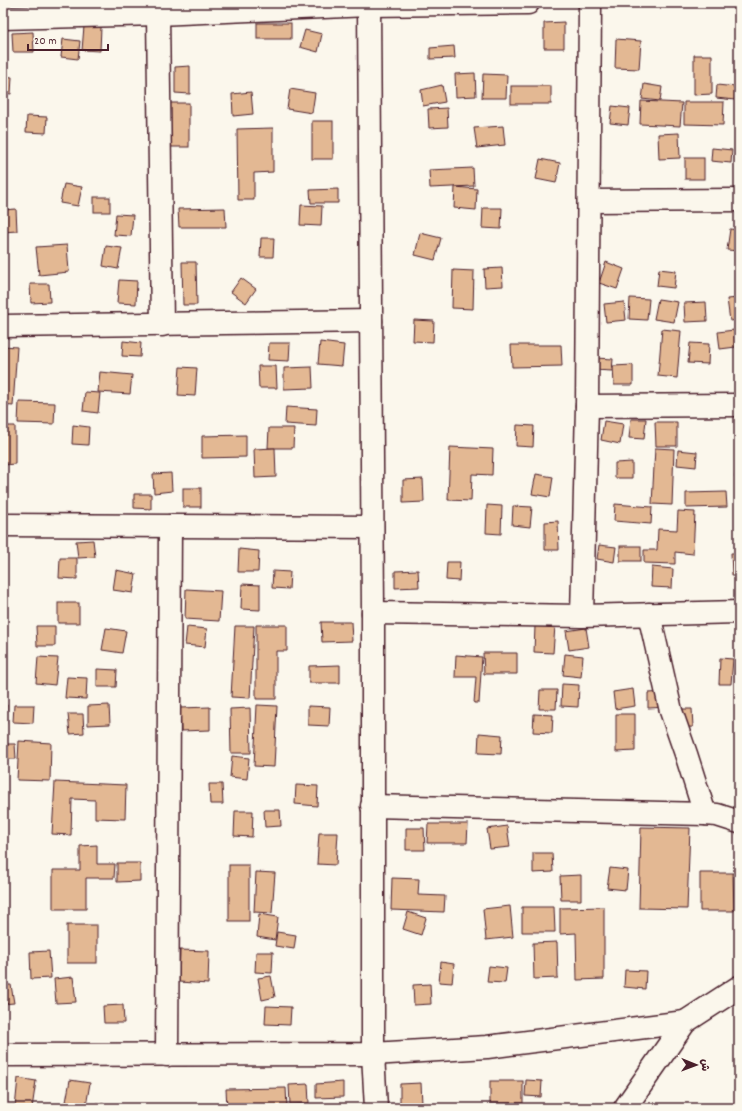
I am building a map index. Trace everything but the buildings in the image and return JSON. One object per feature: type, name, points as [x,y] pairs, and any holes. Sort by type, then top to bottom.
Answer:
[{"type":"street","points":[[3,18],[158,14],[369,4],[528,3]]},
{"type":"street","points":[[582,616],[587,406],[590,3]]},
{"type":"street","points":[[369,4],[373,1054],[376,1108]]},
{"type":"street","points":[[158,14],[162,324]]},
{"type":"street","points":[[589,201],[739,200]]},
{"type":"street","points":[[3,326],[370,321]]},
{"type":"street","points":[[587,406],[739,405]]},
{"type":"street","points":[[3,525],[372,527]]},
{"type":"street","points":[[167,1055],[170,526]]},
{"type":"street","points":[[372,613],[582,616],[739,612]]},
{"type":"street","points":[[648,614],[671,711],[705,814]]},
{"type":"street","points":[[372,806],[705,814],[717,815],[739,822]]},
{"type":"street","points":[[625,1108],[685,1022],[739,987]]},
{"type":"street","points":[[3,1055],[373,1054],[487,1047],[685,1022]]}]
